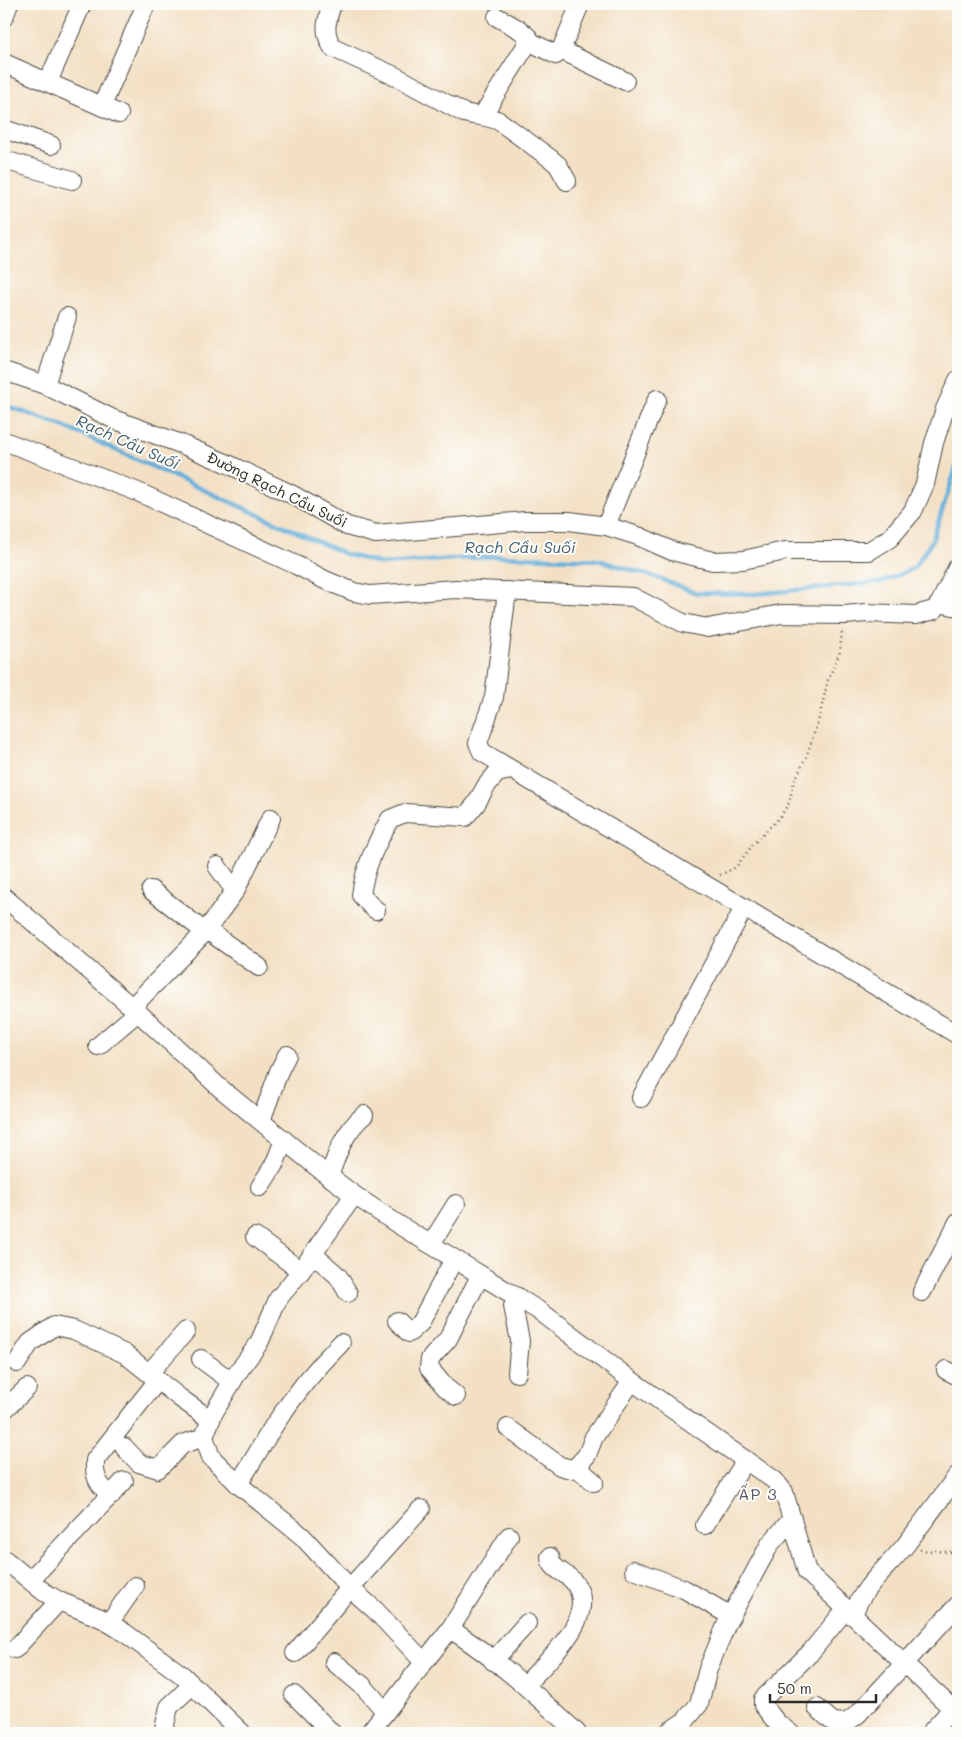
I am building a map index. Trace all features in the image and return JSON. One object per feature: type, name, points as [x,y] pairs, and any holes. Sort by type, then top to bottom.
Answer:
[{"type":"street","points":[[4,16],[9,4]]},
{"type":"street","points":[[48,82],[82,4]]},
{"type":"street","points":[[102,106],[146,4]]},
{"type":"street","points":[[332,4],[326,28],[327,39],[333,48],[397,77],[464,113],[490,117],[499,121],[558,165],[567,181]]},
{"type":"street","points":[[497,17],[520,30],[529,38],[529,41],[556,55],[561,50],[580,4]]},
{"type":"street","points":[[482,116],[529,41]]},
{"type":"street","points":[[561,50],[625,81]]},
{"type":"street","points":[[4,63],[119,114]]},
{"type":"street","points":[[4,129],[51,146]]},
{"type":"street","points":[[4,160],[72,180]]},
{"type":"street","points":[[45,385],[68,317]]},
{"type":"street","name":"Đường Rạch Cầu Suối","points":[[4,371],[45,385],[113,418],[181,444],[293,494],[347,526],[376,534],[525,521],[569,522],[606,526],[638,536],[672,551],[713,561],[743,560],[785,551],[869,551],[890,538],[913,510],[925,484],[934,444],[945,409],[958,380]]},
{"type":"street","points":[[606,526],[657,399]]},
{"type":"street","points":[[4,441],[138,492],[325,580],[354,592],[370,595],[456,589],[633,597],[683,623],[708,628],[781,614],[846,615],[866,613],[916,615],[934,610],[958,571]]},
{"type":"street","points":[[507,591],[494,696],[478,742],[482,752],[958,1035]]},
{"type":"street","points":[[940,603],[958,607]]},
{"type":"street","points":[[376,910],[361,894],[364,874],[390,819],[406,813],[465,817],[497,773],[511,770]]},
{"type":"street","points":[[98,1046],[136,1010],[206,931],[235,891],[271,818]]},
{"type":"street","points":[[218,866],[235,891]]},
{"type":"street","points":[[151,890],[206,931],[259,966]]},
{"type":"street","points":[[4,897],[136,1010],[220,1088],[330,1177],[354,1195],[480,1276],[541,1312],[632,1381],[774,1480],[784,1492],[807,1572],[955,1712],[930,1733]]},
{"type":"street","points":[[641,1098],[744,908]]},
{"type":"street","points":[[261,1121],[279,1071],[287,1055]]},
{"type":"street","points":[[330,1177],[337,1152],[345,1135],[364,1115]]},
{"type":"street","points":[[260,1188],[275,1163],[284,1140]]},
{"type":"street","points":[[354,1195],[301,1271],[278,1299],[259,1343],[232,1382],[204,1437],[211,1457],[238,1484],[302,1536],[350,1588],[376,1610],[423,1662]]},
{"type":"street","points":[[431,1244],[456,1204]]},
{"type":"street","points":[[922,1292],[958,1222]]},
{"type":"street","points":[[255,1237],[301,1271]]},
{"type":"street","points":[[313,1254],[338,1276],[348,1293]]},
{"type":"street","points":[[397,1321],[409,1333],[420,1323],[454,1259]]},
{"type":"street","points":[[456,1396],[444,1387],[429,1368],[430,1359],[448,1340],[480,1276]]},
{"type":"street","points":[[517,1374],[520,1341],[514,1306],[518,1297]]},
{"type":"street","points":[[17,1363],[30,1343],[54,1326],[74,1330],[125,1354],[211,1420]]},
{"type":"street","points":[[111,1496],[100,1486],[94,1472],[95,1460],[186,1331]]},
{"type":"street","points":[[238,1484],[274,1425],[297,1393],[319,1365],[341,1343]]},
{"type":"street","points":[[201,1359],[232,1382]]},
{"type":"street","points":[[508,1428],[560,1466],[571,1469],[576,1467],[587,1456],[594,1437],[632,1381]]},
{"type":"street","points":[[4,1410],[27,1388]]},
{"type":"street","points":[[124,1447],[139,1463],[158,1469],[183,1444],[204,1437]]},
{"type":"street","points":[[705,1525],[746,1460]]},
{"type":"street","points":[[576,1467],[594,1482]]},
{"type":"street","points":[[790,1733],[777,1722],[763,1705],[763,1699],[850,1612],[904,1546],[958,1475]]},
{"type":"street","points":[[30,1580],[124,1481]]},
{"type":"street","points":[[295,1653],[350,1588],[422,1509]]},
{"type":"street","points":[[667,1733],[686,1721],[699,1704],[708,1669],[731,1616],[770,1544],[792,1519]]},
{"type":"street","points":[[369,1733],[450,1629],[509,1536]]},
{"type":"street","points":[[525,1685],[559,1649],[578,1620],[582,1608],[580,1594],[573,1581],[550,1562],[550,1557]]},
{"type":"street","points":[[7,1567],[30,1580],[44,1592],[59,1601],[109,1623],[182,1675],[242,1733]]},
{"type":"street","points":[[634,1570],[684,1589],[731,1616]]},
{"type":"street","points":[[109,1623],[136,1586]]},
{"type":"street","points":[[15,1649],[59,1601]]},
{"type":"street","points":[[817,1708],[833,1722],[846,1723],[858,1714],[958,1605]]},
{"type":"street","points":[[493,1661],[527,1623]]},
{"type":"street","points":[[450,1629],[474,1644],[525,1685],[577,1733]]},
{"type":"street","points":[[334,1662],[363,1686],[385,1711]]},
{"type":"street","points":[[163,1733],[169,1707],[192,1685]]},
{"type":"street","points":[[294,1695],[332,1733]]},
{"type":"path","points":[[709,887],[723,872],[736,867],[754,843],[780,817],[789,804],[794,782],[807,755],[819,718],[828,680],[840,652],[840,635],[846,615]]},
{"type":"path","points":[[904,1546],[934,1551],[950,1552],[958,1550]]},
{"type":"waterway","name":"Rạch Cầu Suối","points":[[4,405],[63,426],[345,554],[382,564],[498,556],[598,560],[655,577],[696,593],[755,594],[882,582],[914,568],[932,541],[958,462]]},
{"type":"district","name":"ẤP 3","points":[[758,1494]]}]
